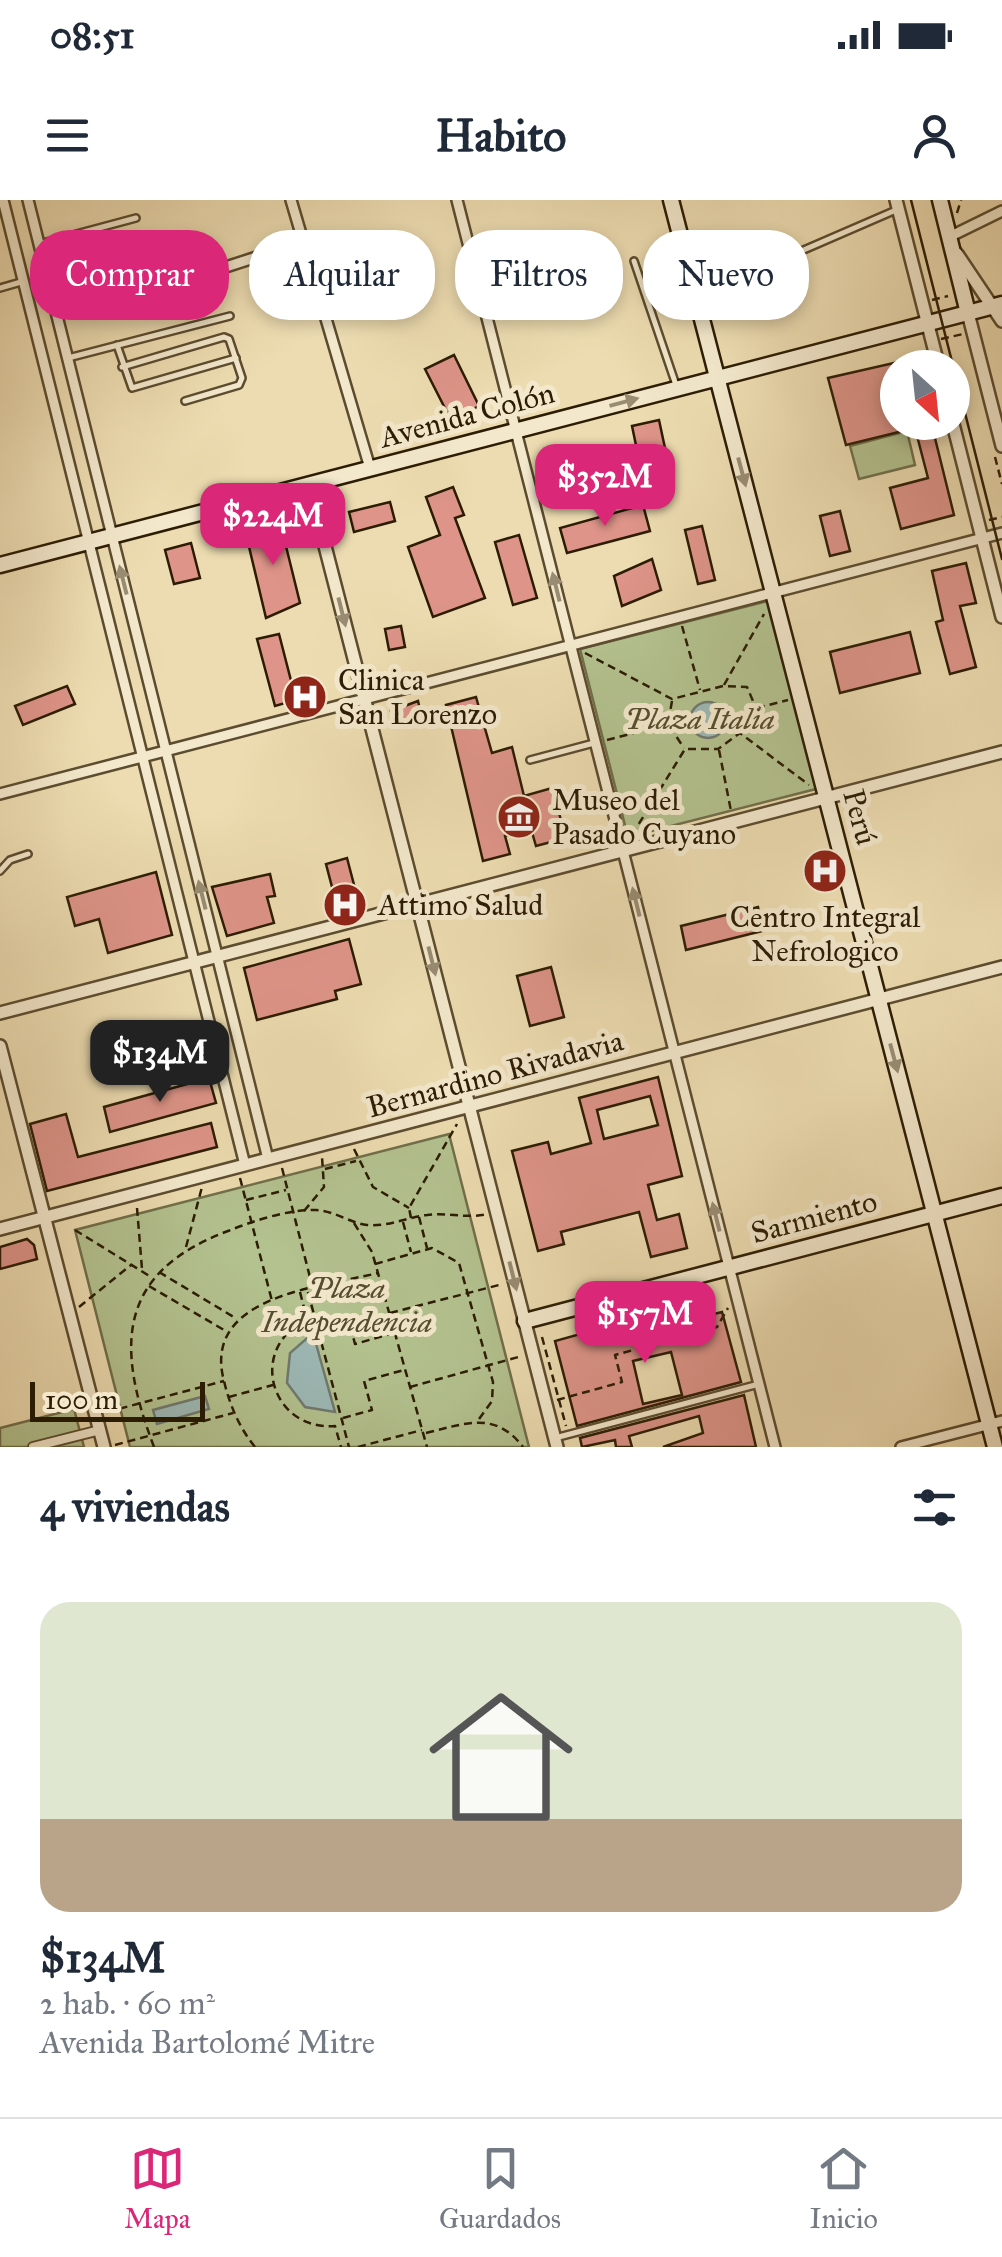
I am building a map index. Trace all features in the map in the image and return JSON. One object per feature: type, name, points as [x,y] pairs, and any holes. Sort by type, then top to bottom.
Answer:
[{"type":"main road","name":"Perú","points":[[671,200],[934,1214],[995,1422],[995,1447]]},
{"type":"main road","points":[[940,200],[968,313]]},
{"type":"main road","name":"Avenida Colón","points":[[0,564],[997,305]]},
{"type":"main road","name":"Sarmiento","points":[[525,1321],[1002,1196]]},
{"type":"street","points":[[3,200],[245,1165]]},
{"type":"street","points":[[28,200],[36,230]]},
{"type":"street","points":[[291,200],[300,230]]},
{"type":"street","points":[[457,200],[775,1447]]},
{"type":"street","points":[[898,204],[935,350]]},
{"type":"street","points":[[1002,211],[949,238],[997,305],[1002,321]]},
{"type":"street","points":[[968,313],[1002,446]]},
{"type":"street","points":[[58,320],[268,1159]]},
{"type":"street","points":[[326,320],[370,468]]},
{"type":"street","points":[[957,440],[1002,617]]},
{"type":"street","points":[[309,484],[514,1281],[533,1353],[552,1401],[560,1440]]},
{"type":"street","points":[[0,794],[1002,533]]},
{"type":"street","points":[[0,1013],[1002,752]]},
{"type":"street","name":"Bernardino Rivadavia","points":[[0,1229],[1002,968]]},
{"type":"street","points":[[0,1046],[106,1447]]},
{"type":"street","points":[[901,1447],[995,1422]]},
{"type":"street","points":[[33,1447],[100,1430]]},
{"type":"lane","points":[[809,247],[898,204]]},
{"type":"lane","points":[[91,230],[136,218]]},
{"type":"lane","points":[[634,261],[677,388]]},
{"type":"lane","points":[[0,288],[24,282]]},
{"type":"lane","points":[[67,358],[230,316]]},
{"type":"lane","points":[[122,367],[224,337],[232,342],[242,378],[239,384],[185,401]]},
{"type":"lane","points":[[116,346],[132,388],[236,358]]},
{"type":"lane","points":[[530,760],[595,742]]},
{"type":"lane","points":[[0,871],[10,860],[28,854]]},
{"type":"lane","points":[[560,1440],[759,1384]]},
{"type":"path","points":[[943,350],[940,339],[964,334]]},
{"type":"path","points":[[723,686],[772,596]]},
{"type":"path","points":[[680,616],[700,692]]},
{"type":"path","points":[[570,645],[672,699],[723,686],[747,687],[756,708],[756,722],[718,749],[685,749]]},
{"type":"path","points":[[756,708],[800,697]]},
{"type":"path","points":[[672,699],[668,724],[685,749]]},
{"type":"path","points":[[595,742],[668,724]]},
{"type":"path","points":[[740,733],[826,798]]},
{"type":"path","points":[[623,850],[685,749]]},
{"type":"path","points":[[718,749],[734,822]]},
{"type":"path","points":[[411,1219],[409,1208],[449,1134]]},
{"type":"path","points":[[303,1212],[320,1196],[325,1168],[357,1159],[372,1186],[409,1208]]},
{"type":"path","points":[[284,1176],[311,1301],[349,1445],[341,1446],[336,1426],[300,1421],[282,1402],[274,1385],[272,1364],[277,1347],[287,1333],[308,1320],[300,1292]]},
{"type":"path","points":[[243,1187],[272,1301]]},
{"type":"path","points":[[246,1200],[288,1190]]},
{"type":"path","points":[[186,1248],[198,1198]]},
{"type":"path","points":[[154,1447],[140,1403],[130,1349],[135,1317],[157,1271],[186,1248],[252,1223],[303,1212],[382,1225],[419,1216],[458,1219],[497,1212]]},
{"type":"path","points":[[138,1214],[142,1271]]},
{"type":"path","points":[[419,1216],[426,1250]]},
{"type":"path","points":[[402,1221],[413,1253]]},
{"type":"path","points":[[353,1222],[366,1238],[375,1264],[428,1447]]},
{"type":"path","points":[[75,1230],[152,1278]]},
{"type":"path","points":[[375,1264],[426,1250],[443,1250],[459,1263],[471,1292],[494,1396],[479,1419]]},
{"type":"path","points":[[70,1315],[132,1265]]},
{"type":"path","points":[[157,1271],[237,1319]]},
{"type":"path","points":[[256,1447],[234,1413],[224,1381],[221,1352],[226,1331],[237,1319],[272,1301],[378,1273]]},
{"type":"path","points":[[389,1313],[514,1281]]},
{"type":"path","points":[[148,1285],[226,1331]]},
{"type":"path","points":[[552,1401],[622,1382],[615,1355],[717,1327],[736,1295]]},
{"type":"path","points":[[302,1303],[311,1301]]},
{"type":"path","points":[[318,1325],[348,1317],[355,1344],[395,1333]]},
{"type":"path","points":[[540,1331],[560,1440]]},
{"type":"path","points":[[410,1387],[533,1353]]},
{"type":"path","points":[[341,1418],[372,1410],[364,1381],[406,1370]]},
{"type":"path","points":[[96,1414],[224,1381]]},
{"type":"path","points":[[229,1397],[274,1385]]},
{"type":"path","points":[[106,1447],[234,1413]]},
{"type":"path","points":[[358,1447],[479,1419],[504,1429],[523,1447]]},
{"type":"green space","points":[[880,438],[909,440],[915,465],[859,479],[850,446]]},
{"type":"green space","name":"Plaza Italia","points":[[772,600],[820,788],[628,837],[580,649]]},
{"type":"green space","name":"Plaza Independencia","points":[[449,1134],[529,1447],[130,1447],[75,1230]]},
{"type":"green space","points":[[74,1409],[84,1447],[0,1447],[0,1428]]},
{"type":"water","points":[[708,702],[721,707],[726,720],[721,733],[708,738],[695,733],[690,720],[695,707]]},
{"type":"water","points":[[313,1333],[335,1412],[305,1407],[287,1383],[290,1353]]},
{"type":"water","points":[[205,1396],[209,1409],[157,1424],[153,1410]]},
{"type":"building","points":[[454,355],[479,406],[451,420],[425,369]]},
{"type":"building","points":[[880,366],[880,437],[846,445],[828,378]]},
{"type":"building","points":[[659,420],[665,448],[638,455],[632,426]]},
{"type":"building","points":[[918,440],[935,440],[954,515],[901,529],[890,488],[928,478]]},
{"type":"building","points":[[453,487],[464,515],[455,518],[485,598],[433,617],[408,547],[440,535],[426,497]]},
{"type":"building","points":[[390,502],[395,521],[354,532],[349,512]]},
{"type":"building","points":[[643,505],[650,531],[567,553],[560,528]]},
{"type":"building","points":[[840,511],[850,551],[830,556],[820,516]]},
{"type":"building","points":[[280,522],[300,603],[266,618],[245,530]]},
{"type":"building","points":[[702,526],[715,580],[698,584],[685,530]]},
{"type":"building","points":[[519,535],[537,598],[513,605],[495,542]]},
{"type":"building","points":[[191,543],[200,578],[174,584],[165,550]]},
{"type":"building","points":[[652,559],[661,590],[622,606],[614,576]]},
{"type":"building","points":[[966,563],[976,603],[960,606],[976,667],[950,674],[936,622],[943,620],[932,571]]},
{"type":"building","points":[[401,626],[405,647],[389,650],[385,629]]},
{"type":"building","points":[[910,632],[920,673],[840,693],[830,652]]},
{"type":"building","points":[[279,634],[296,700],[275,706],[257,639]]},
{"type":"building","points":[[67,686],[75,704],[23,725],[15,706]]},
{"type":"building","points":[[476,697],[492,753],[512,747],[524,796],[552,788],[566,838],[536,846],[531,829],[505,836],[510,854],[483,861],[446,705]]},
{"type":"building","points":[[418,701],[422,718],[394,725],[391,711]]},
{"type":"building","points":[[347,858],[358,900],[337,906],[326,864]]},
{"type":"building","points":[[156,872],[172,935],[108,953],[99,919],[75,926],[67,897]]},
{"type":"building","points":[[270,874],[275,896],[267,897],[274,923],[227,936],[212,887]]},
{"type":"building","points":[[758,907],[762,931],[686,950],[681,926]]},
{"type":"building","points":[[349,939],[361,984],[335,991],[337,999],[257,1020],[244,968]]},
{"type":"building","points":[[551,967],[564,1017],[530,1026],[517,976]]},
{"type":"building","points":[[658,1077],[682,1176],[648,1185],[657,1220],[679,1214],[687,1248],[651,1257],[639,1212],[561,1232],[564,1244],[538,1251],[512,1151],[548,1142],[551,1154],[591,1143],[579,1098]],"holes":[[[650,1096],[658,1125],[604,1139],[597,1110]]]},
{"type":"building","points":[[209,1078],[216,1103],[110,1132],[104,1107]]},
{"type":"building","points":[[66,1114],[78,1157],[211,1123],[217,1147],[47,1191],[30,1124]]},
{"type":"building","points":[[27,1239],[34,1245],[37,1259],[0,1269],[0,1247]]},
{"type":"building","points":[[722,1312],[741,1382],[577,1426],[555,1341],[616,1324],[619,1337]],"holes":[[[671,1352],[682,1395],[643,1404],[633,1361]]]},
{"type":"building","points":[[744,1395],[756,1447],[663,1447],[703,1433],[699,1416],[629,1436],[632,1447],[616,1447],[615,1440],[582,1447],[580,1438]]},
{"type":"tram line","points":[[911,200],[1002,559]]},
{"type":"place","name":"Clinica San Lorenzo","points":[[305,697]]},
{"type":"place","name":"Museo del Pasado Cuyano","points":[[519,817]]},
{"type":"place","name":"Centro Integral Nefrologico","points":[[825,871]]},
{"type":"place","name":"Attimo Salud","points":[[345,905]]}]
